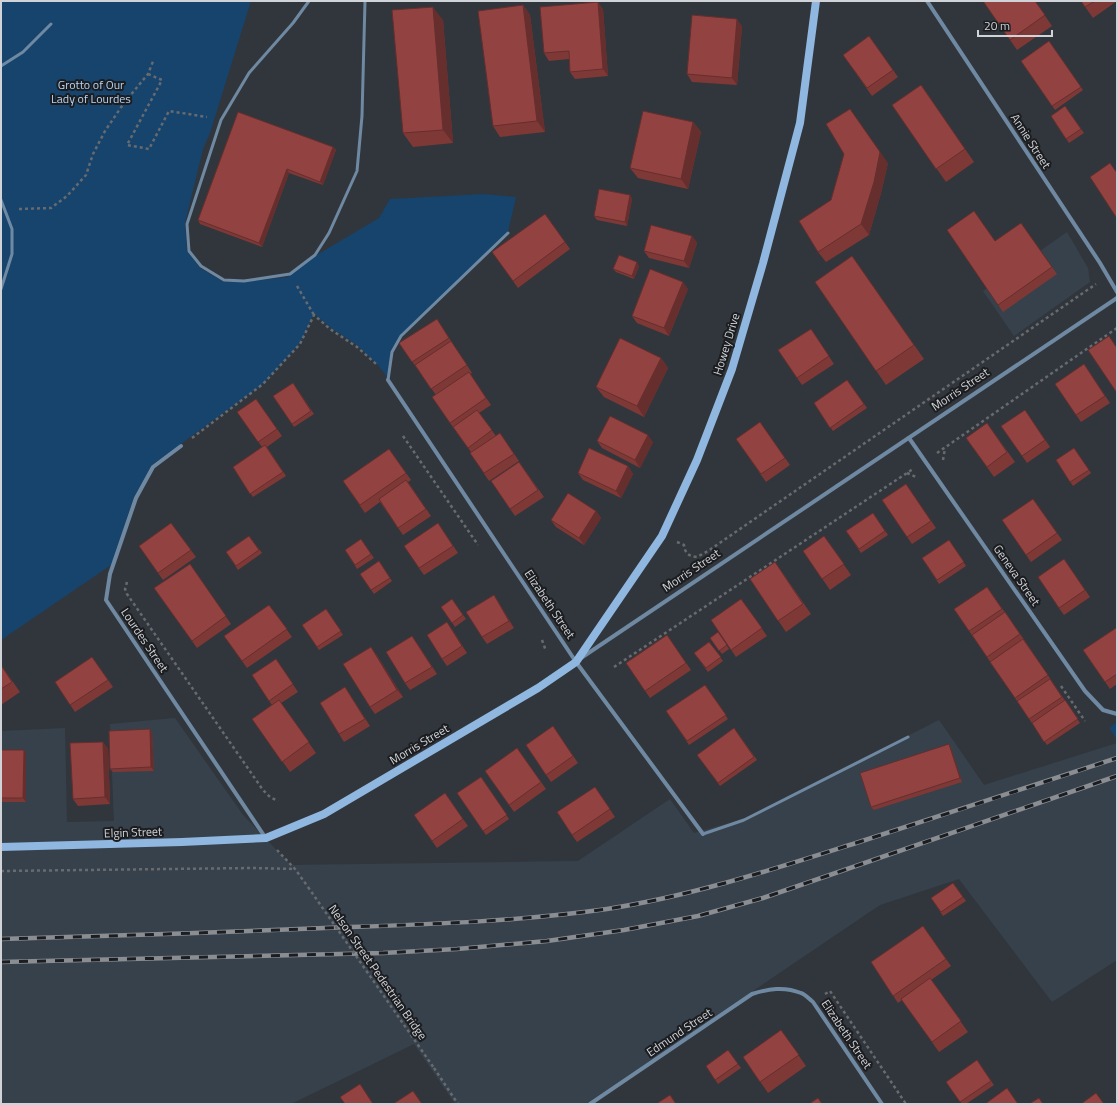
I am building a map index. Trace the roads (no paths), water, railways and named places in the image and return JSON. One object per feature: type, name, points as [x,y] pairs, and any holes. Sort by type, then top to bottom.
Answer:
[{"type":"street","name":"Howey Drive","points":[[576,662],[662,536],[697,460],[732,369],[763,264],[800,123],[816,1]]},
{"type":"street","name":"Annie Street","points":[[927,1],[1108,275],[1117,292]]},
{"type":"street","name":"Morris Street","points":[[266,838],[324,814],[538,688],[1117,298]]},
{"type":"street","name":"Elizabeth Street","points":[[388,380],[576,662],[703,834]]},
{"type":"street","name":"Geneva Street","points":[[909,438],[1085,691],[1103,710],[1117,714]]},
{"type":"street","name":"Lourdes Street","points":[[181,446],[153,467],[136,498],[110,574],[106,600],[266,838]]},
{"type":"street","name":"Elgin Street","points":[[1,847],[266,838]]},
{"type":"street","name":"Edmund Street","points":[[590,1104],[752,994],[771,988],[784,989]]},
{"type":"street","name":"Elizabeth Street","points":[[784,989],[802,993],[813,1002],[882,1104]]},
{"type":"lane","points":[[308,1],[293,23],[249,73],[221,120],[187,224],[189,251],[201,266],[224,280],[244,281],[290,274],[315,255],[329,233],[357,172],[362,116],[365,1]]},
{"type":"lane","points":[[1,66],[23,52],[51,24]]},
{"type":"lane","points":[[1,200],[12,229],[12,254],[1,289]]},
{"type":"lane","points":[[388,380],[392,352],[401,336],[508,233]]},
{"type":"lane","points":[[703,834],[744,820],[908,737]]},
{"type":"railway","points":[[1,939],[447,923],[511,919],[607,909],[670,897],[764,872],[1117,758]]},
{"type":"railway","points":[[1,962],[383,953],[457,949],[547,941],[624,930],[698,916],[763,898],[1117,776]]},
{"type":"park label","name":"Grotto of Our Lady of Lourdes","points":[[91,91]]}]
